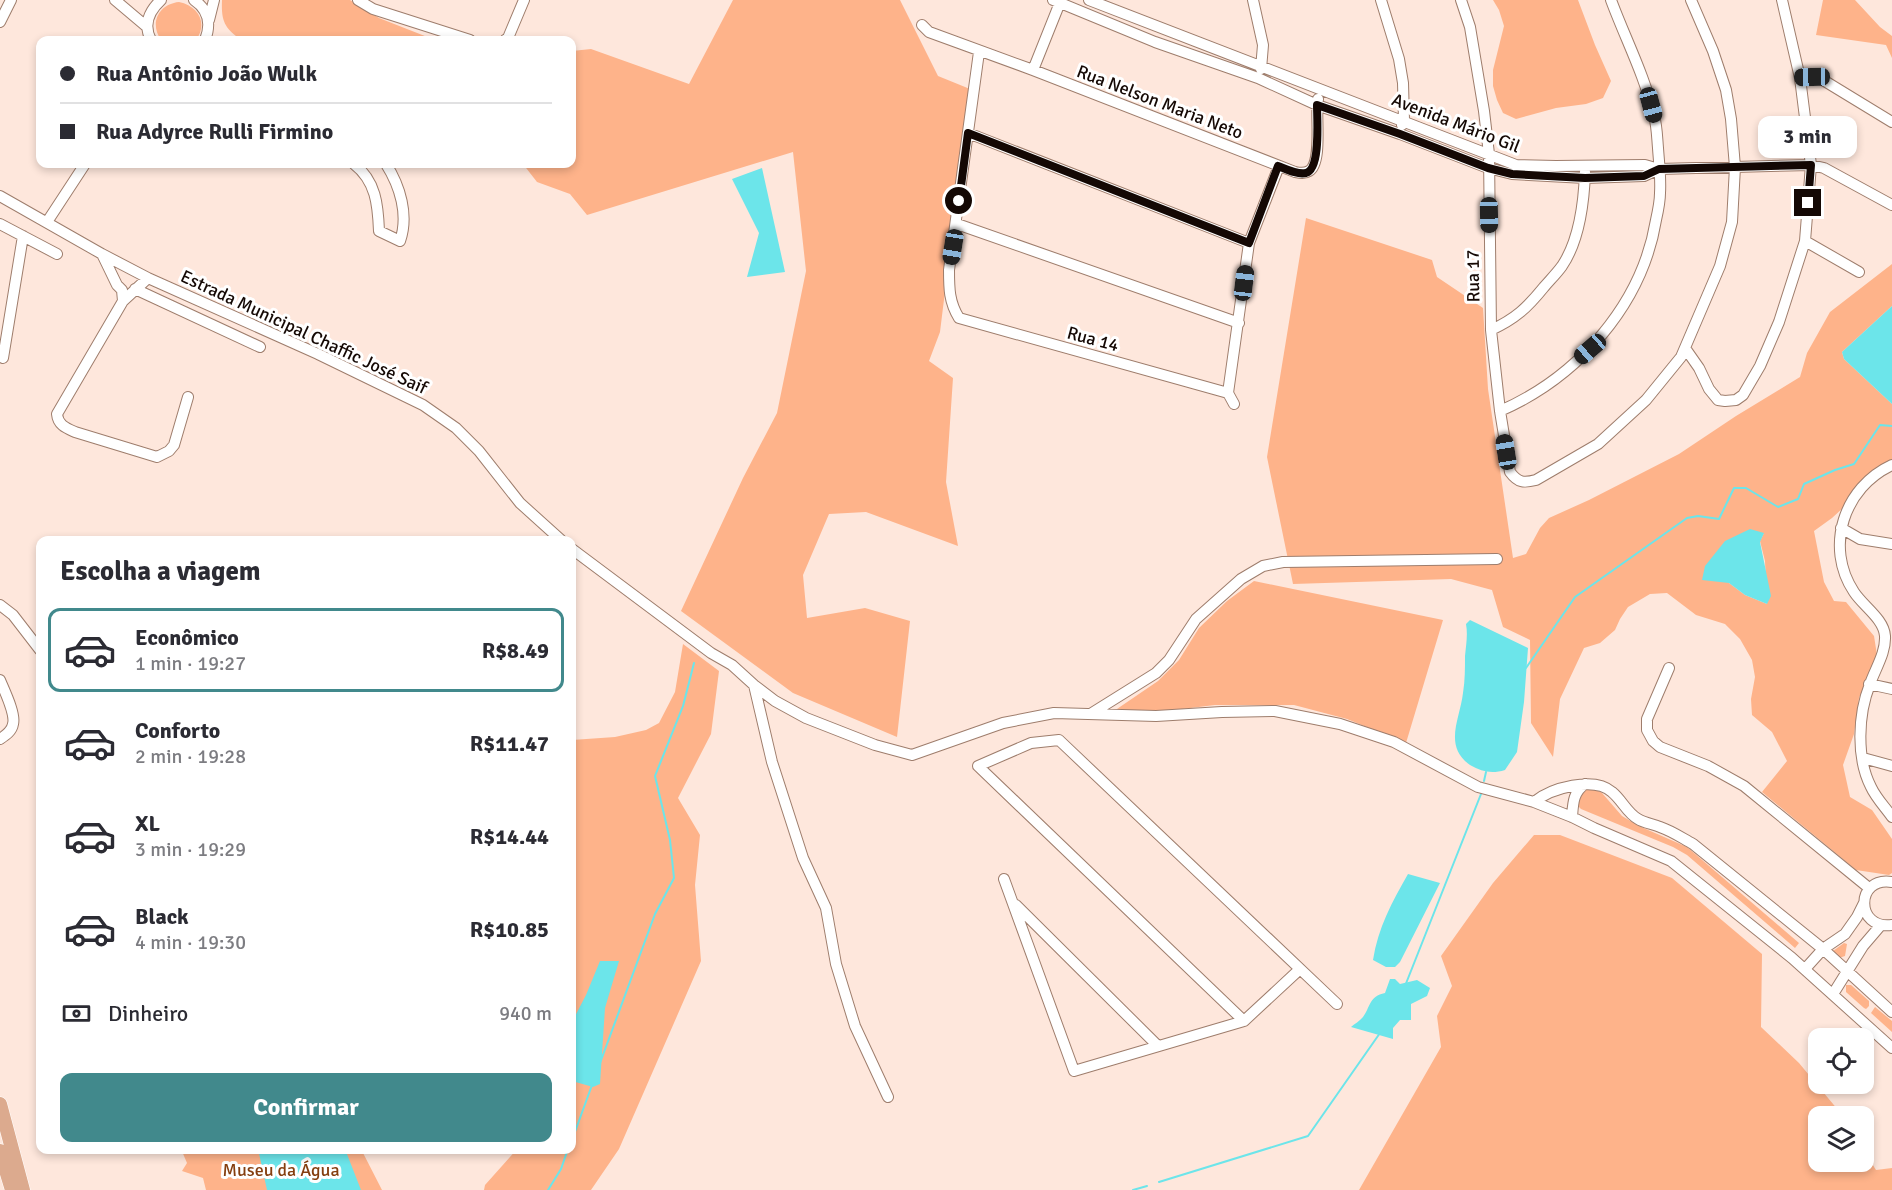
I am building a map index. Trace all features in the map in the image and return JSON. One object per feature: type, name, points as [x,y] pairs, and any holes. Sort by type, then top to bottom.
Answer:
[{"type":"main road","points":[[0,1105],[23,1190]]},
{"type":"main road","points":[[0,1152],[12,1190]]},
{"type":"street","points":[[0,22],[11,0]]},
{"type":"street","points":[[115,0],[147,27]]},
{"type":"street","points":[[150,36],[147,27],[148,17],[153,7],[161,0]]},
{"type":"street","points":[[194,0],[205,11],[208,21]]},
{"type":"street","points":[[208,36],[208,21],[214,0]]},
{"type":"street","points":[[358,0],[373,9],[457,36]]},
{"type":"street","points":[[509,36],[524,0]]},
{"type":"street","name":"Avenida Mário Gil","points":[[1089,0],[1516,165],[1585,178],[1644,176],[1659,169]]},
{"type":"street","points":[[1252,0],[1263,45],[1262,66],[1258,78]]},
{"type":"street","points":[[1381,0],[1399,59],[1403,83],[1404,120],[1400,134]]},
{"type":"street","name":"Rua 17","points":[[1461,0],[1470,27],[1485,111],[1489,154],[1491,330],[1500,411],[1510,472],[1516,480],[1525,483],[1536,480],[1598,444],[1646,400],[1685,348]]},
{"type":"street","points":[[1500,411],[1514,405],[1560,375],[1590,349],[1618,315],[1638,279],[1653,238],[1660,195],[1655,118],[1636,60],[1611,0]]},
{"type":"street","points":[[1691,0],[1713,51],[1726,90],[1735,167],[1732,222],[1720,266],[1685,348],[1699,368],[1709,389],[1718,400],[1725,401],[1736,400],[1743,395],[1760,366],[1779,322],[1805,241],[1811,165],[1800,78],[1782,0]]},
{"type":"street","points":[[1033,70],[1058,1]]},
{"type":"street","name":"Avenida Mário Gil","points":[[1058,1],[1155,42],[1258,78],[1317,105],[1488,168],[1512,174],[1555,171],[1586,165],[1645,165],[1659,169]]},
{"type":"street","name":"Rua Nelson Maria Neto","points":[[922,25],[929,32],[1295,172],[1305,173],[1312,170],[1316,159],[1317,105],[1320,89]]},
{"type":"street","points":[[1155,42],[1160,27]]},
{"type":"street","points":[[980,52],[957,224],[1239,323]]},
{"type":"street","points":[[1800,78],[1812,77],[1823,80],[1892,122]]},
{"type":"street","points":[[968,133],[1249,243]]},
{"type":"street","points":[[1491,330],[1509,322],[1528,307],[1563,264],[1582,208],[1586,165]]},
{"type":"street","points":[[1659,169],[1811,165],[1824,168],[1892,205]]},
{"type":"street","points":[[1234,404],[1228,393],[1249,243],[1278,166]]},
{"type":"street","points":[[47,222],[82,168]]},
{"type":"street","points":[[358,168],[367,176],[376,196],[379,231],[400,241],[404,224],[402,205],[399,190],[388,168]]},
{"type":"street","name":"Estrada Municipal Chaffic José Saif","points":[[0,196],[148,278],[318,354],[423,405],[456,428],[479,451],[520,503],[557,536]]},
{"type":"street","points":[[0,224],[57,254]]},
{"type":"street","name":"Rua 14","points":[[957,224],[949,270],[949,294],[958,318],[1228,393]]},
{"type":"street","points":[[3,358],[23,236]]},
{"type":"street","points":[[1805,241],[1859,272]]},
{"type":"street","points":[[102,254],[117,285],[128,293],[260,347]]},
{"type":"street","points":[[148,278],[128,293],[57,414],[58,422],[75,432],[157,457],[169,451],[174,445],[188,396]]},
{"type":"street","points":[[1892,465],[1877,473],[1851,501],[1841,528],[1840,557],[1845,575],[1854,592],[1884,630],[1885,646],[1869,684],[1861,715],[1863,758],[1870,785],[1892,817]]},
{"type":"street","points":[[1841,528],[1860,539],[1892,544]]},
{"type":"street","points":[[576,552],[711,653],[732,665],[775,701],[806,718],[875,745],[912,755],[1004,723],[1054,712],[1156,716],[1275,711],[1340,724],[1376,735],[1394,742],[1478,787],[1534,802],[1671,861],[1805,969],[1892,1048]]},
{"type":"street","points":[[1092,713],[1156,673],[1169,660],[1196,620],[1241,579],[1263,566],[1283,562],[1497,559]]},
{"type":"street","points":[[0,605],[13,615],[36,645]]},
{"type":"street","points":[[1877,619],[1892,621]]},
{"type":"street","points":[[1670,668],[1647,718],[1647,730],[1653,741],[1660,747],[1708,766],[1744,786],[1869,888]]},
{"type":"street","points":[[0,680],[14,725],[0,739]]},
{"type":"street","points":[[1869,684],[1892,689]]},
{"type":"street","points":[[754,685],[771,762],[804,858],[826,908],[836,964],[855,1026],[888,1097]]},
{"type":"street","points":[[1244,1021],[978,766],[1032,743],[1059,740],[1336,1004]]},
{"type":"street","points":[[1863,758],[1892,766]]},
{"type":"street","points":[[1534,802],[1542,795],[1585,784],[1601,785],[1607,788],[1638,819],[1676,834],[1693,844],[1823,949],[1892,1012]]},
{"type":"street","points":[[1572,817],[1575,795],[1577,790],[1585,784]]},
{"type":"street","points":[[1004,879],[1074,1071],[1244,1021],[1300,969]]},
{"type":"street","points":[[1833,994],[1863,946],[1886,925],[1871,919],[1865,909],[1865,895],[1869,888],[1882,881],[1892,882]]},
{"type":"street","points":[[1012,901],[1158,1046]]},
{"type":"street","points":[[1805,969],[1823,949],[1845,934],[1864,903]]},
{"type":"green space","points":[[222,0],[350,0],[379,18],[425,36],[236,36],[225,24]]},
{"type":"green space","points":[[733,0],[900,0],[938,76],[970,89],[940,332],[929,361],[953,378],[946,482],[958,546],[866,512],[829,514],[803,575],[807,618],[865,608],[910,621],[897,737],[793,693],[681,611],[743,478],[777,413],[806,271],[793,152],[587,215],[570,194],[537,182],[526,168],[576,168],[576,51],[591,49],[689,84]]},
{"type":"green space","points":[[1493,0],[1578,0],[1611,81],[1603,98],[1586,104],[1556,108],[1516,119],[1503,113],[1493,86],[1493,70],[1504,26]]},
{"type":"green space","points":[[1823,0],[1855,0],[1880,27],[1892,36],[1892,58],[1886,45],[1816,35]]},
{"type":"green space","points":[[179,2],[186,4],[200,16],[199,36],[159,36],[156,27],[158,15],[166,6]]},
{"type":"green space","points":[[1306,218],[1432,260],[1437,277],[1483,308],[1488,389],[1513,558],[1526,554],[1540,528],[1549,518],[1679,454],[1800,377],[1807,353],[1830,312],[1892,264],[1892,306],[1842,352],[1844,359],[1892,404],[1892,463],[1832,518],[1814,531],[1824,582],[1834,601],[1846,602],[1874,636],[1877,655],[1859,698],[1854,734],[1843,765],[1850,797],[1872,810],[1892,839],[1892,873],[1889,875],[1856,870],[1762,792],[1787,761],[1772,732],[1752,715],[1751,699],[1755,677],[1752,660],[1740,639],[1725,624],[1696,615],[1667,593],[1650,594],[1628,607],[1615,630],[1600,643],[1584,648],[1560,699],[1553,757],[1531,723],[1530,640],[1503,627],[1492,590],[1451,579],[1293,584],[1267,457]],"holes":[[[1764,533],[1760,541],[1765,561],[1767,604],[1745,595],[1729,583]]]},
{"type":"green space","points":[[1254,581],[1443,620],[1406,743],[1347,719],[1294,705],[1215,705],[1149,713],[1114,711],[1158,681],[1179,660],[1199,628],[1227,601]]},
{"type":"green space","points":[[683,644],[719,671],[711,734],[678,798],[700,835],[695,885],[701,961],[619,1149],[591,1190],[484,1190],[485,1185],[513,1154],[576,1154],[576,740],[615,737],[646,730],[659,723],[675,692]]},
{"type":"green space","points":[[1584,788],[1593,788],[1602,793],[1622,816],[1639,826],[1687,847],[1799,943],[1795,948],[1687,855],[1581,809],[1577,805]]},
{"type":"green space","points":[[1534,835],[1560,835],[1672,878],[1762,954],[1761,1027],[1808,1074],[1808,1094],[1825,1094],[1835,1106],[1808,1106],[1808,1172],[1874,1172],[1874,1167],[1876,1170],[1892,1168],[1892,1190],[1359,1190],[1441,1047],[1437,1016],[1452,986],[1441,956],[1493,883]]},
{"type":"green space","points":[[1844,943],[1847,944],[1845,956],[1839,958],[1833,951]]},
{"type":"green space","points":[[1846,985],[1851,985],[1869,1001],[1866,1009],[1846,992]]},
{"type":"green space","points":[[1875,1007],[1892,1021],[1892,1032],[1871,1013]]},
{"type":"green space","name":"Museu da Água","points":[[183,1154],[364,1154],[382,1190],[206,1190],[203,1178],[182,1171],[187,1163]]},
{"type":"water","points":[[762,168],[785,272],[747,277],[759,233],[732,179]]},
{"type":"water","points":[[1892,306],[1892,404],[1844,359],[1842,352]]},
{"type":"water","points":[[1750,529],[1764,533],[1760,542],[1771,596],[1767,604],[1745,595],[1729,583],[1702,580],[1705,566],[1725,541]]},
{"type":"water","points":[[1470,620],[1528,648],[1517,752],[1505,770],[1496,772],[1487,772],[1470,765],[1462,758],[1455,741],[1464,684],[1466,624]]},
{"type":"water","points":[[1408,874],[1440,883],[1400,962],[1395,967],[1386,967],[1373,960],[1375,948],[1386,916]]},
{"type":"water","points":[[600,961],[619,961],[605,1008],[600,1084],[593,1087],[576,1082],[576,1014]]},
{"type":"water","points":[[1390,979],[1395,979],[1400,984],[1417,980],[1430,988],[1427,996],[1411,1004],[1411,1020],[1400,1020],[1393,1028],[1393,1039],[1351,1027],[1363,1017],[1376,997],[1385,993]]},
{"type":"water","points":[[259,1154],[347,1154],[361,1190],[267,1190]]},
{"type":"waterway","points":[[1526,668],[1575,597],[1687,518],[1698,516],[1719,519],[1734,488],[1746,488],[1778,507],[1798,499],[1804,484],[1854,464],[1880,425],[1892,426]]},
{"type":"waterway","points":[[600,1063],[655,914],[674,878],[670,840],[655,776],[683,706],[694,663]]},
{"type":"waterway","points":[[1484,781],[1486,772]]},
{"type":"waterway","points":[[1405,986],[1481,794]]},
{"type":"waterway","points":[[1159,1182],[1308,1136],[1380,1033]]},
{"type":"waterway","points":[[576,1129],[592,1085]]},
{"type":"waterway","points":[[548,1190],[561,1169],[566,1154]]},
{"type":"waterway","points":[[1133,1190],[1147,1186]]},
{"type":"route","points":[[959,201],[968,133],[1249,243],[1278,166],[1295,172],[1305,173],[1312,170],[1316,159],[1317,105],[1488,168],[1512,174],[1585,178],[1644,176],[1659,169],[1811,165],[1808,203]]}]
